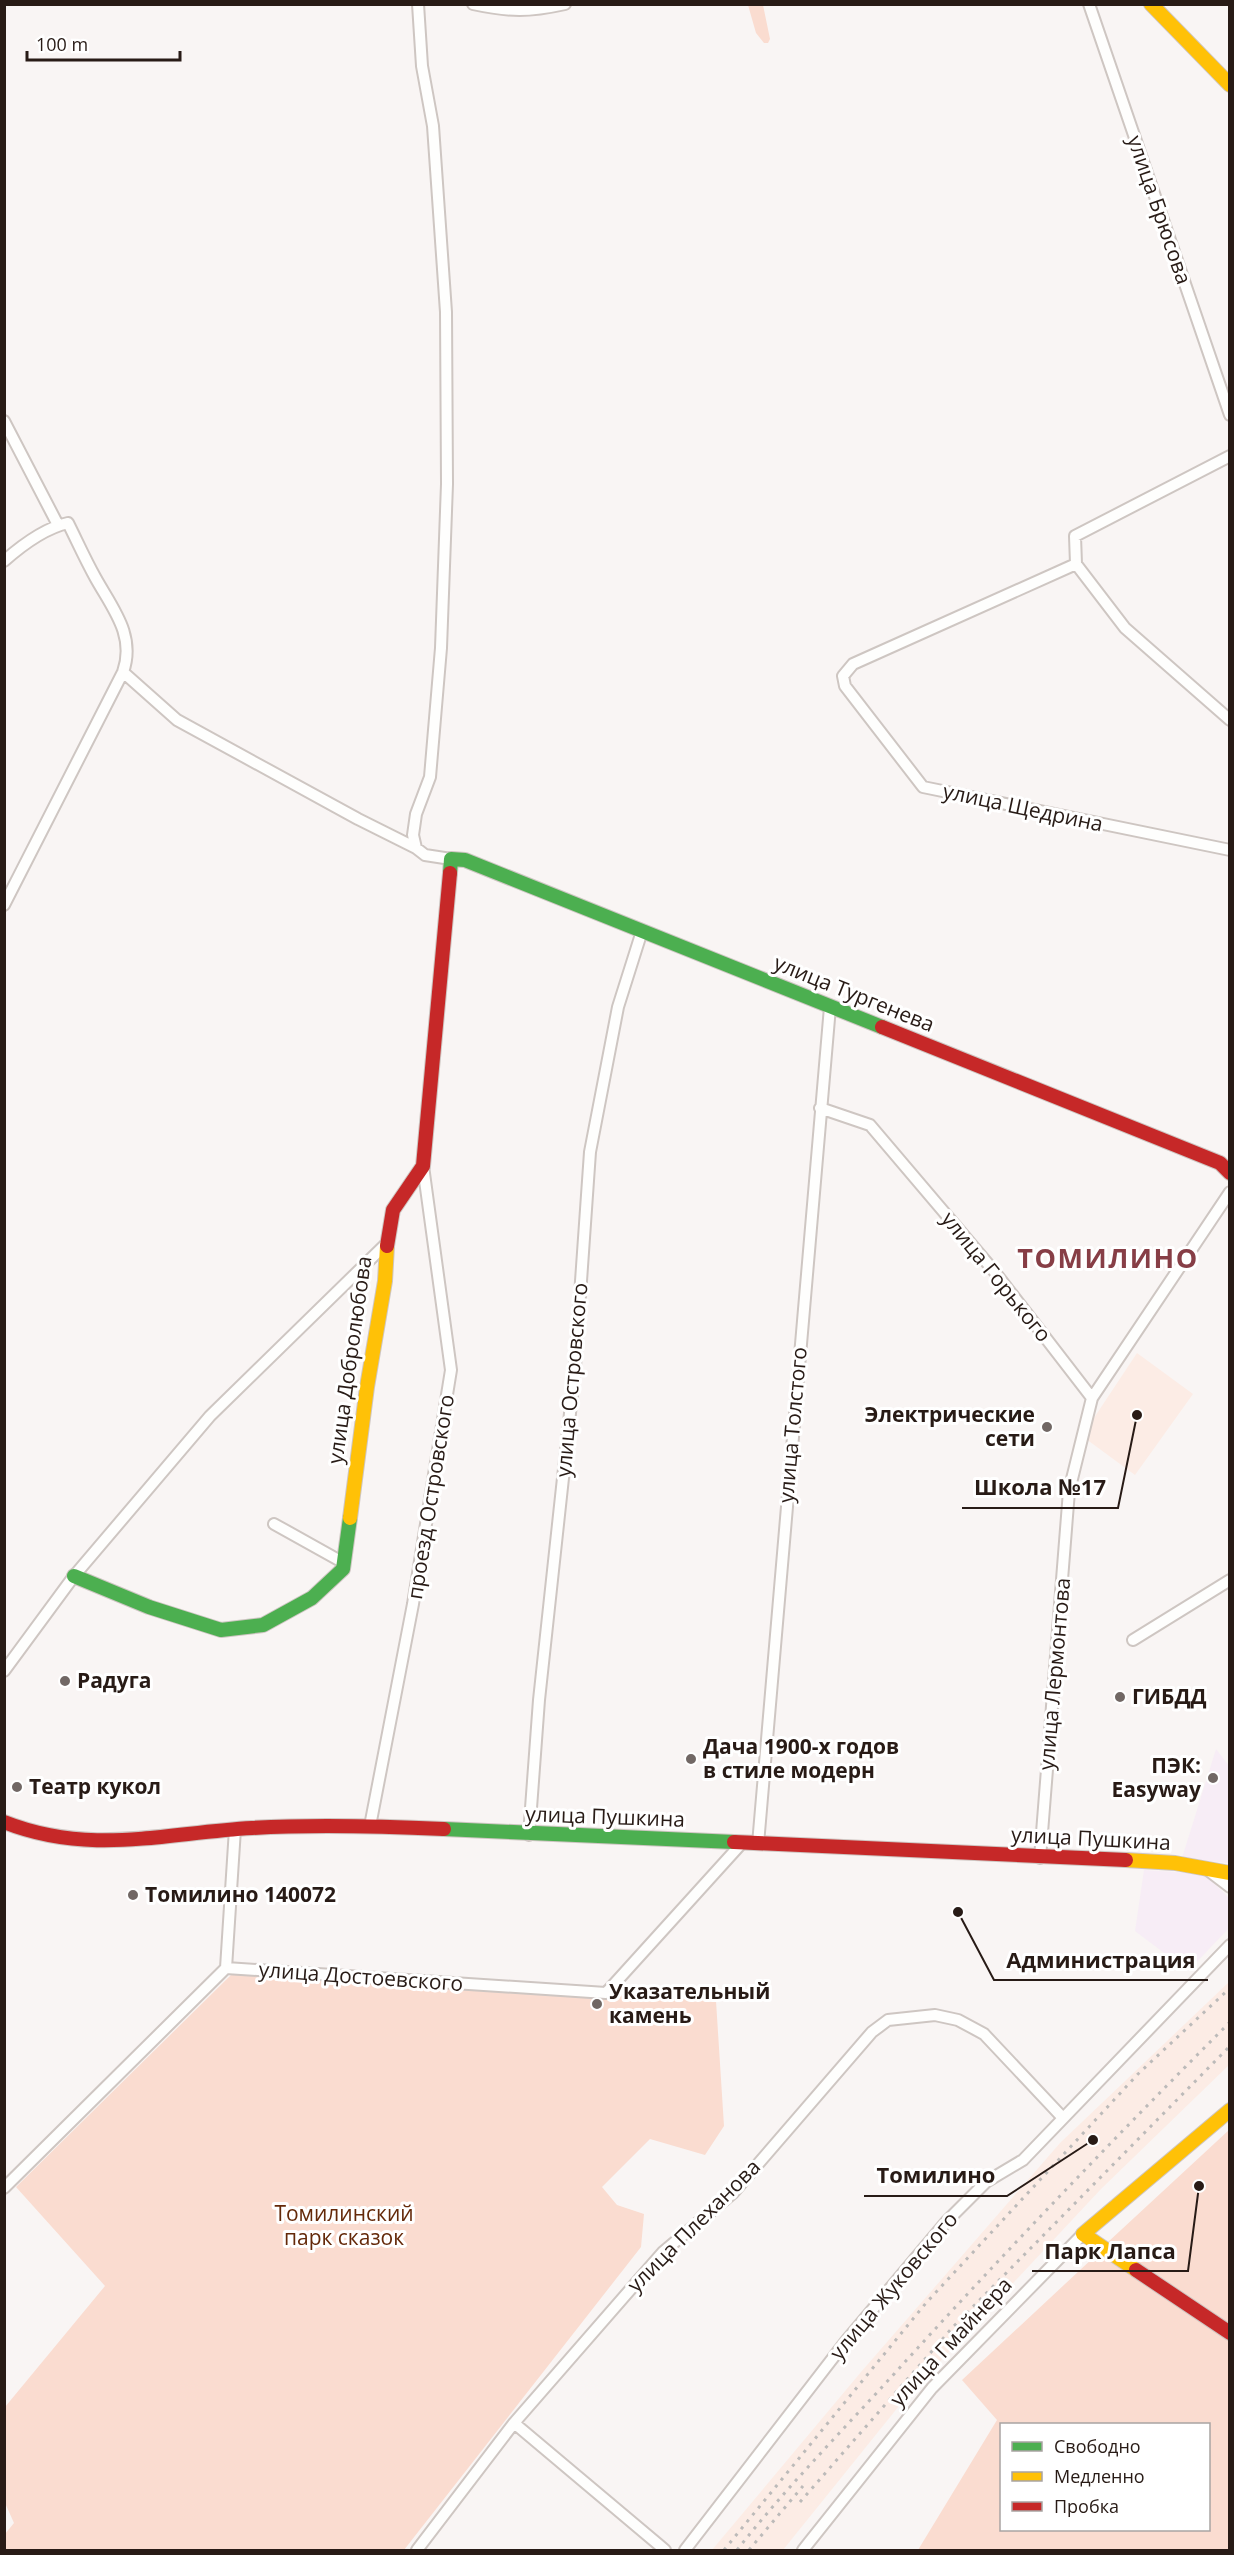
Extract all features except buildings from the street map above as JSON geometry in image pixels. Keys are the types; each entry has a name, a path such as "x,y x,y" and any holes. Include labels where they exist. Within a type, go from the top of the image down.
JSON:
{"street":[{"path":"416,848 413,835 416,814 430,777 441,648 447,484 446,312 433,126 422,66 418,4"},
{"path":"473,4 506,11 532,11 565,4"},
{"name":"улица Брюсова","path":"1089,4 1230,415"},
{"path":"1151,4 1230,85"},
{"path":"4,421 122,621 128,645 123,672 4,905"},
{"path":"1230,456 1075,536 1076,564 1125,628 1230,720"},
{"path":"4,561 15,551 63,524"},
{"name":"улица Щедрина","path":"1076,564 853,664 843,676 845,686 923,787 1230,850"},
{"path":"123,672 177,720 358,819 416,848 425,855 456,860 423,1166 393,1210 387,1243"},
{"name":"улица Тургенева","path":"456,860 642,930 1220,1163 1230,1173"},
{"name":"улица Островского","path":"529,1835 539,1700 575,1367 590,1152 618,1007 642,930"},
{"name":"улица Толстого","path":"758,1844 830,1006"},
{"name":"улица Горького","path":"820,1108 870,1125 994,1271 1092,1398"},
{"name":"проезд Островского","path":"370,1826 414,1604 451,1370 423,1166"},
{"path":"1092,1398 1230,1192"},
{"name":"улица Добролюбова","path":"344,1563 367,1387 385,1281 387,1243"},
{"name":"улица Добролюбова","path":"4,1671 74,1576 210,1416 387,1243"},
{"name":"улица Лермонтова","path":"1040,1858 1069,1491 1092,1398"},
{"path":"74,1576 149,1607 221,1630 263,1625 312,1598 343,1569 344,1563 274,1524"},
{"path":"1132,1640 1230,1580"},
{"name":"улица Пушкина","path":"4,1822 39,1836 76,1841 235,1828 370,1826 1175,1863 1230,1873"},
{"path":"4,2188 226,1968 235,1828"},
{"name":"улица Достоевского","path":"226,1968 606,1994 741,1844"},
{"path":"1207,1869 1230,1887"},
{"name":"улица Жуковского","path":"686,2550 846,2341 946,2222 986,2182 1023,2160 1230,1945"},
{"name":"улица Плеханова","path":"417,2550 514,2423 663,2252 733,2193 872,2031 888,2020 935,2015 958,2020 984,2034 1063,2118"},
{"name":"улица Гмайнера","path":"803,2550 932,2388 1083,2234 1230,2110"},
{"path":"1083,2234 1230,2332"},
{"path":"514,2423 665,2550"}],"shaded area":[{"path":"1137,1353 1193,1394 1135,1475 1082,1436"},
{"path":"1216,1749 1229,1766 1228,1863 1182,1858"},
{"path":"1144,1870 1205,1874 1229,1898 1229,1928 1188,1971 1135,1931"},
{"path":"1229,1982 1229,2065 1101,2189 903,2401 783,2550 712,2550 861,2372 1060,2143"}],"green space":[{"path":"748,5 763,5 770,39 768,43 764,43 756,33"},
{"name":"Томилинский парк сказок","path":"233,1973 716,2001 724,2126 705,2155 650,2139 602,2187 617,2205 644,2214 641,2247 404,2550 5,2550 5,2534 14,2523 5,2503 5,2407 105,2286 16,2187"},
{"path":"1229,2130 1229,2550 918,2550 997,2420 962,2380"}],"railway":[{"path":"724,2550 926,2303 1138,2074 1230,1988"},
{"path":"737,2550 794,2483 976,2285 1230,2022"},
{"path":"800,2502 953,2327 1230,2046"},
{"path":"749,2550 803,2486"}],"traffic: fast":[{"path":"450,873 451,859 465,860 882,1027"},
{"path":"74,1576 149,1607 221,1630 263,1625 312,1598 343,1569 350,1518"},
{"path":"444,1829 734,1842"}],"traffic: slow":[{"path":"1151,4 1230,85"},
{"path":"350,1518 367,1387 385,1281 387,1246"},
{"path":"1126,1860 1175,1863 1230,1873"},
{"path":"1136,2270 1083,2234 1230,2110"}],"traffic: jam":[{"path":"387,1246 393,1210 423,1166 450,873"},
{"path":"882,1027 1220,1163 1230,1173"},
{"path":"4,1822 36,1832 67,1838 97,1840 127,1840 276,1827 348,1826 444,1829"},
{"path":"734,1842 1126,1860"},
{"path":"1136,2270 1230,2333"}],"place":[{"name":"Школа №17","path":"1137,1415"},
{"name":"Электрические сети","path":"1047,1427"},
{"name":"Радуга","path":"65,1681"},
{"name":"ГИБДД","path":"1120,1697"},
{"name":"Дача 1900-х годов в стиле модерн","path":"691,1759"},
{"name":"ПЭК: Easyway","path":"1213,1778"},
{"name":"Театр кукол","path":"17,1787"},
{"name":"Томилино 140072","path":"133,1895"},
{"name":"Администрация","path":"958,1912"},
{"name":"Указательный камень","path":"597,2004"},
{"name":"Томилино","path":"1093,2140"},
{"name":"Парк Лапса","path":"1199,2186"}],"district":[{"name":"ТОМИЛИНО","path":"1108,1259"}]}
